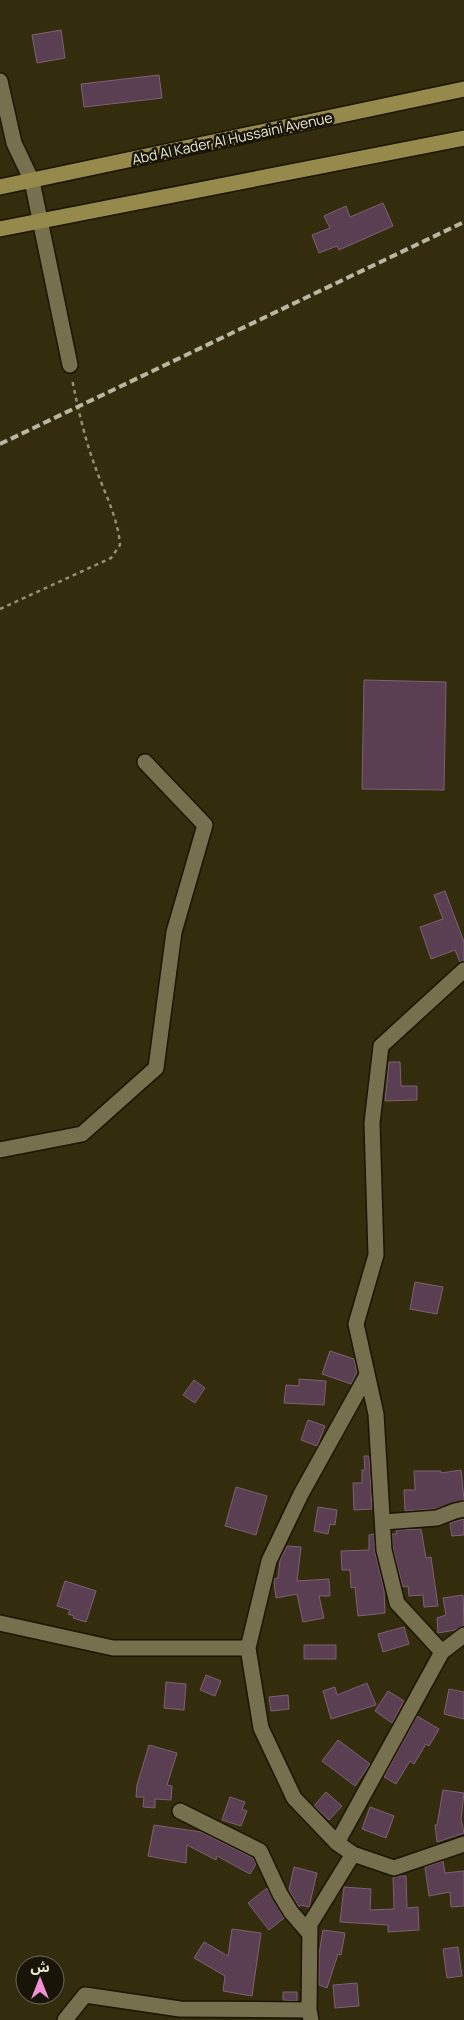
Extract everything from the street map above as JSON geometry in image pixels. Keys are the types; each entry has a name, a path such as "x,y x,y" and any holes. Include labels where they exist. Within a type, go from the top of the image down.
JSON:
{"main road":[{"name":"Abd Al Kader Al Hussaini Avenue","path":"0,187 464,89"},
{"path":"0,229 464,138"}],"street":[{"path":"0,81 14,143 32,181 70,365"},
{"path":"0,1150 82,1134 156,1068 174,932 205,825 145,762"},
{"path":"442,1652 397,1603 384,1550 376,1414 356,1324 376,1255 372,1123 381,1046 464,970"},
{"path":"367,1375 301,1494 269,1561 248,1648 261,1728 294,1798 337,1843 353,1854 394,1868 464,1844"},
{"path":"383,1522 437,1518 464,1509"},
{"path":"0,1623 113,1648 248,1648"},
{"path":"337,1843 442,1652 464,1635"},
{"path":"180,1811 260,1851 280,1894 291,1912 310,1934"},
{"path":"65,2020 85,1995 180,2009 310,2015 310,1924 353,1854"}],"path":[{"path":"0,609 111,558 120,546 118,528 95,467 78,409 70,365"}],"building":[{"path":"61,30 65,58 37,63 32,35"},
{"path":"159,75 162,98 84,107 81,84"},
{"path":"383,203 393,226 339,250 337,246 319,253 312,235 330,228 324,216 346,206 350,217"},
{"path":"364,680 446,682 444,790 362,789"},
{"path":"445,891 464,942 464,961 460,962 455,950 431,959 420,927 443,919 434,895"},
{"path":"389,1062 400,1062 401,1086 417,1086 417,1100 385,1101"},
{"path":"415,1282 443,1287 437,1314 410,1309"},
{"path":"330,1351 354,1359 357,1372 351,1384 322,1374"},
{"path":"299,1379 326,1381 324,1405 284,1403 286,1385 299,1386"},
{"path":"194,1380 205,1388 195,1403 183,1395"},
{"path":"308,1420 325,1426 317,1446 301,1440"},
{"path":"364,1456 369,1456 372,1509 354,1510 353,1483 362,1483 362,1470 365,1470"},
{"path":"461,1470 464,1500 435,1509 405,1511 404,1490 415,1490 414,1471 441,1471 441,1473"},
{"path":"236,1487 267,1496 256,1535 225,1526"},
{"path":"318,1507 337,1510 335,1525 330,1524 328,1534 314,1531"},
{"path":"464,1519 464,1535 452,1536 450,1523"},
{"path":"421,1529 426,1558 431,1557 438,1606 424,1607 423,1595 409,1596 408,1586 403,1587 393,1549 392,1534 397,1534 396,1530"},
{"path":"374,1534 375,1552 384,1590 385,1613 358,1616 355,1587 351,1588 350,1570 342,1570 341,1551 369,1550 369,1535"},
{"path":"287,1546 301,1547 297,1581 329,1579 330,1596 319,1596 324,1618 303,1622 297,1594 276,1598 274,1579 278,1578 280,1560"},
{"path":"65,1581 96,1591 86,1622 73,1618 74,1616 68,1614 70,1610 57,1606"},
{"path":"463,1595 464,1626 455,1630 438,1633 437,1618 446,1615 443,1598"},
{"path":"404,1627 409,1644 383,1652 378,1634"},
{"path":"304,1645 336,1645 336,1659 304,1659"},
{"path":"206,1675 221,1681 215,1696 200,1690"},
{"path":"166,1682 186,1684 184,1710 164,1708"},
{"path":"367,1683 376,1705 331,1719 323,1691 335,1687 337,1695"},
{"path":"449,1689 464,1692 464,1719 444,1714"},
{"path":"388,1691 404,1701 392,1723 375,1711"},
{"path":"288,1695 289,1709 271,1711 269,1697"},
{"path":"417,1716 439,1729 429,1746 426,1744 414,1764 410,1761 396,1784 384,1777"},
{"path":"338,1740 370,1764 355,1786 322,1761"},
{"path":"149,1745 177,1753 167,1785 172,1786 171,1800 155,1799 155,1808 143,1807 144,1797 136,1797 137,1785"},
{"path":"443,1790 464,1793 461,1819 464,1833 437,1842 435,1825 437,1825"},
{"path":"326,1792 342,1806 329,1820 314,1806"},
{"path":"230,1797 245,1802 242,1809 247,1811 241,1826 222,1820"},
{"path":"370,1807 394,1816 386,1838 362,1829"},
{"path":"154,1825 201,1832 253,1858 256,1864 250,1874 217,1856 216,1860 187,1845 186,1863 148,1856"},
{"path":"443,1861 445,1873 464,1871 464,1906 451,1907 450,1892 429,1896 425,1867"},
{"path":"294,1867 317,1873 309,1907 301,1905 299,1907 289,1890"},
{"path":"406,1876 407,1908 418,1907 419,1930 388,1932 388,1925 340,1922 344,1887 371,1889 370,1910 394,1909 393,1877"},
{"path":"267,1888 284,1918 269,1930 248,1903"},
{"path":"232,1929 261,1933 252,1996 223,1991 225,1976 194,1958 204,1942 228,1956"},
{"path":"323,1930 345,1933 341,1955 338,1954 327,1988 319,1985 319,1954"},
{"path":"458,1947 462,1976 447,1978 443,1949"},
{"path":"357,1983 359,2006 335,2008 333,1985"},
{"path":"283,1992 297,1992 297,2001 283,2000"}],"railway":[{"path":"0,444 464,222"}]}
